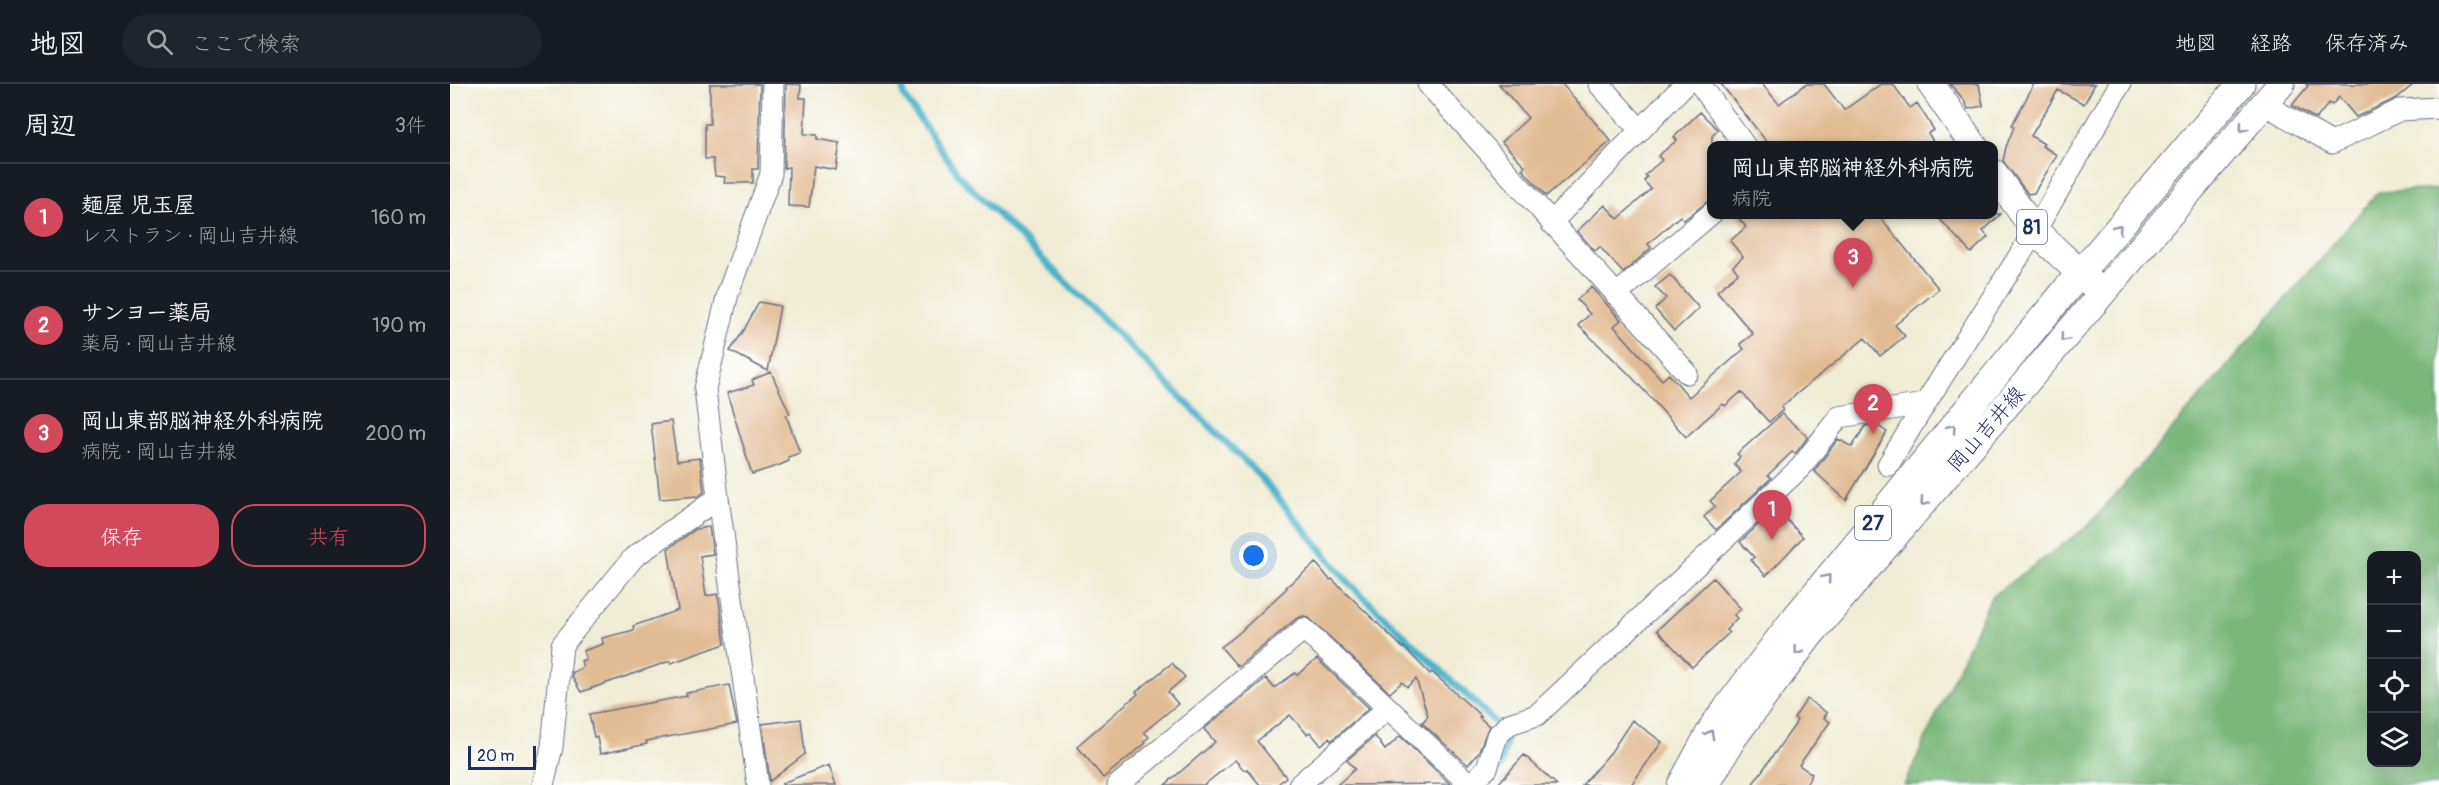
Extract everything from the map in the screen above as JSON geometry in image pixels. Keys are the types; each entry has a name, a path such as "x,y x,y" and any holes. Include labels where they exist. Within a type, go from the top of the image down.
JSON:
{"main road":[{"path":"1931,84 1971,141"},
{"name":"岡山吉井線","path":"1682,785 1714,725 1795,618 2080,273 2241,84"},
{"name":"岡山吉井線","path":"1706,785 1733,738 1810,635 2273,94"},
{"name":"81","path":"1998,179 2035,231 2102,293"}],"street":[{"path":"754,784 705,389 728,293 771,174 773,84"},
{"path":"1428,84 1687,373"},
{"path":"1599,84 1640,130"},
{"path":"1551,223 1685,84"},
{"path":"1700,84 1741,141"},
{"path":"1888,465 2035,231 2120,84"},
{"path":"2273,94 2332,143 2400,111 2439,108"},
{"path":"1616,295 1707,217"},
{"path":"1118,785 1304,629 1470,785 1487,768 1497,736 1509,724 1537,715 1801,467 1839,417 1925,404"},
{"path":"543,785 552,747 562,645 634,557 718,498"},
{"path":"1299,785 1388,708"}],"green space":[{"path":"2439,189 2439,785 1904,785 1991,597 2088,526 2378,192"}],"building":[{"path":"710,84 760,84 758,169 753,169 753,183 724,183 725,177 715,176 713,159 705,159 705,124 710,124"},
{"path":"786,84 801,85 800,98 806,98 804,134 817,135 817,139 840,143 836,170 814,166 809,207 788,206 789,167 784,168"},
{"path":"1499,84 1562,84 1611,141 1546,196 1522,169 1525,166 1502,142 1528,118"},
{"path":"1721,84 1762,84 1779,104 1806,84 1824,84 1844,110 1881,84 1893,84 1910,108 1917,103 1934,130 1928,133 1933,141 1766,141"},
{"path":"1950,84 1979,84 1983,106 1968,109 1964,100"},
{"path":"2034,84 2095,84 2084,104 2058,90 2031,136 2057,155 2034,193 2028,194 2003,161 2014,127 2012,125"},
{"path":"2306,84 2414,84 2397,98 2356,117 2339,97 2332,105 2329,103 2316,119 2292,105 2308,86"},
{"path":"1700,112 1718,130 1712,136 1712,141 1707,141 1707,202 1684,220 1680,216 1648,244 1651,248 1623,273 1600,247 1595,251 1577,231 1605,205 1618,219 1651,189 1644,181 1647,177 1645,175 1662,160 1658,156 1677,140 1674,137"},
{"path":"1739,219 1881,219 1939,289 1895,325 1905,336 1880,356 1865,338 1781,407 1783,410 1769,422 1741,392 1725,406 1723,404 1686,437 1629,374 1578,325 1590,314 1577,300 1591,287 1621,320 1614,326 1662,380 1669,374 1689,397 1744,349 1740,344 1753,334 1717,291 1738,273 1733,266 1743,257 1730,241 1746,227"},
{"path":"1940,219 1996,219 1983,231 1988,237 1971,253"},
{"path":"1670,275 1699,308 1674,331 1655,309 1666,298 1655,287"},
{"path":"759,302 780,306 768,371 730,351"},
{"path":"771,372 790,414 786,415 800,453 788,457 789,461 780,465 752,474 727,393 754,385 752,380"},
{"path":"1782,414 1808,437 1795,454 1792,452 1768,475 1771,478 1716,530 1704,517 1715,506 1710,501 1741,472 1734,464 1740,457 1737,454"},
{"path":"671,421 677,461 700,458 704,492 699,496 660,499 651,424"},
{"path":"1875,424 1887,432 1846,500 1814,471 1838,439 1852,447 1865,426"},
{"path":"1776,508 1803,537 1766,576 1751,560 1754,557 1740,542"},
{"path":"709,527 713,554 700,556 706,596 717,594 719,601 725,644 581,692 572,673 583,667 581,661 586,659 583,651 603,644 602,638 634,630 633,626 678,610 668,549 696,529"},
{"path":"1316,563 1330,580 1332,579 1430,674 1432,672 1489,726 1478,753 1468,765 1422,723 1428,716 1416,679 1407,687 1402,682 1390,693 1308,617 1303,616 1296,619 1238,667 1221,647 1238,634 1286,587"},
{"path":"1713,578 1741,609 1734,615 1737,618 1726,630 1729,633 1692,667 1657,630"},
{"path":"1317,659 1369,708 1331,741 1329,738 1321,745 1310,732 1307,734 1290,715 1257,741 1286,777 1277,785 1260,785 1247,769 1244,770 1235,760 1204,785 1165,785 1215,742 1204,729 1266,678 1274,688 1295,673 1297,675"},
{"path":"1172,663 1185,677 1168,692 1178,704 1144,732 1149,737 1144,741 1146,743 1103,778 1077,746 1138,694 1136,692"},
{"path":"729,685 737,724 646,741 647,744 600,754 589,714 687,696 686,693"},
{"path":"1807,699 1827,713 1824,718 1830,722 1799,765 1812,774 1806,785 1752,785 1794,726 1797,720 1794,718"},
{"path":"801,719 805,754 770,781 762,724"},
{"path":"1632,720 1662,742 1631,785 1582,785 1611,752"},
{"path":"1375,736 1385,750 1400,736 1450,784 1337,785 1355,769 1347,760"},
{"path":"1524,755 1557,785 1497,785"},
{"path":"829,765 836,785 782,785 782,783"}],"waterway":[{"path":"903,84 904,96 960,177 1258,474 1349,583 1495,722 1507,739 1500,769 1492,777"}],"place":[{"name":"岡山東部脳神経外科病院","path":"1853,288"},
{"name":"サンヨー薬局","path":"1873,434"},
{"name":"麺屋 児玉屋","path":"1772,540"}]}
